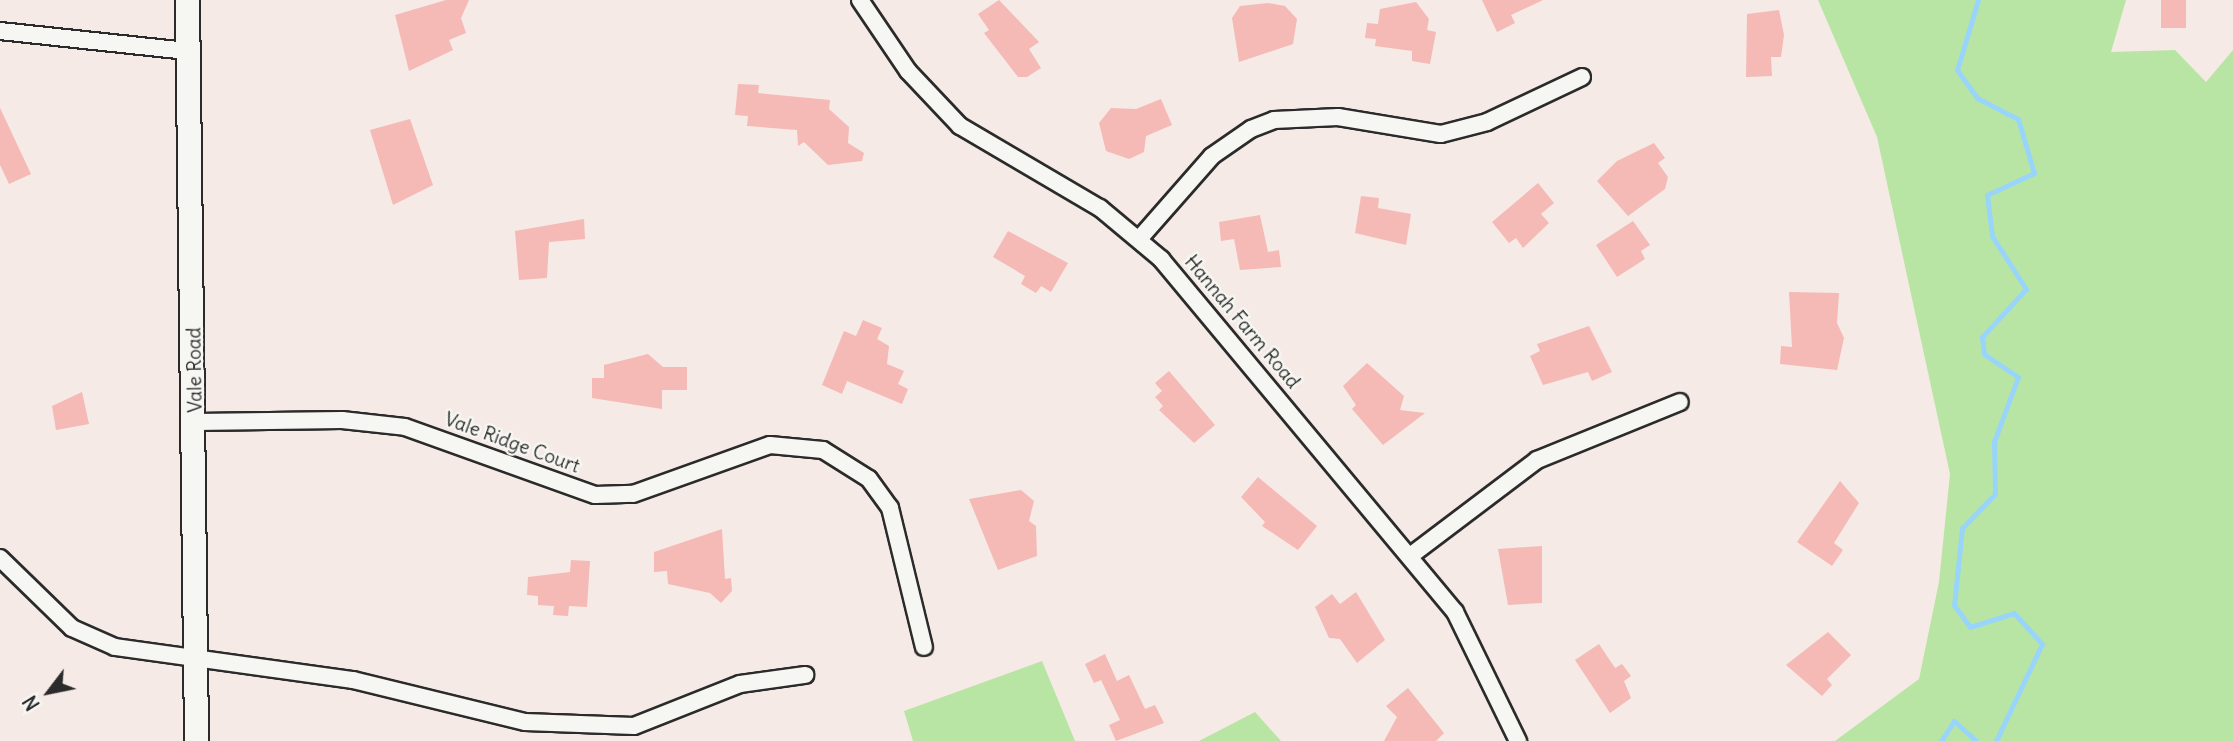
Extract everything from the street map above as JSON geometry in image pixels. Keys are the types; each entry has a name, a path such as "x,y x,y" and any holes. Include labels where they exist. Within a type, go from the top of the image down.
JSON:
{"main road":[{"name":"Vale Road","path":"187,0 196,422 196,741"}],"street":[{"name":"Hannah Farm Road","path":"860,0 908,71 960,126 1140,238 1410,556 1469,634 1518,741"},
{"path":"0,31 186,51"},
{"path":"1140,238 1212,156 1251,129 1274,120 1338,117 1441,134 1487,122 1582,78"},
{"path":"1410,556 1537,460 1680,402"},
{"name":"Vale Ridge Court","path":"196,422 342,420 405,427 595,495 633,494 770,445 823,450 869,479 890,508 924,647"},
{"path":"0,558 55,614 93,639 353,680 525,722 603,729 656,720 740,684 805,675"}],"green space":[{"path":"1818,0 2126,0 2111,52 2175,50 2206,82 2233,50 2233,741 1835,741 1919,679 1939,582 1950,474 1877,137"},
{"path":"1042,661 1075,741 913,741 904,711"},
{"path":"1255,712 1281,741 1199,741"}],"building":[{"path":"446,0 469,0 461,18 466,33 449,40 453,50 409,71 395,15"},
{"path":"999,0 1039,42 1029,49 1041,68 1027,77 1018,77 984,33 989,30 978,14"},
{"path":"1482,0 1543,0 1511,15 1515,23 1497,32"},
{"path":"2161,0 2186,0 2186,28 2161,28"},
{"path":"1416,2 1429,19 1427,30 1436,32 1430,64 1412,61 1412,51 1375,46 1376,39 1365,38 1367,23 1378,24 1380,9"},
{"path":"1268,3 1285,6 1297,19 1293,44 1239,62 1232,18 1240,6"},
{"path":"1779,10 1784,35 1781,57 1771,57 1772,76 1746,77 1747,14"},
{"path":"738,84 759,85 758,93 830,100 829,109 849,127 848,143 864,153 862,161 828,165 804,142 798,146 797,130 747,126 748,116 735,115"},
{"path":"1161,99 1172,125 1146,136 1144,152 1129,159 1106,151 1099,123 1111,108 1136,109"},
{"path":"0,108 31,174 9,184 0,165"},
{"path":"410,119 433,185 393,205 370,130"},
{"path":"1654,143 1665,158 1658,163 1668,177 1665,189 1628,216 1597,181 1617,161"},
{"path":"1538,183 1554,203 1541,214 1549,223 1523,248 1516,238 1509,243 1492,222"},
{"path":"1361,196 1379,198 1378,208 1411,214 1406,245 1355,233"},
{"path":"1260,215 1268,252 1279,250 1281,267 1240,270 1234,239 1221,241 1219,222"},
{"path":"584,219 585,239 549,242 547,278 519,280 515,231"},
{"path":"1633,221 1650,245 1641,251 1645,259 1617,277 1596,245"},
{"path":"1008,231 1068,263 1051,292 1041,286 1036,293 1021,284 1025,276 993,257"},
{"path":"1789,292 1839,293 1837,323 1844,338 1837,370 1780,364 1781,346 1792,347"},
{"path":"863,320 882,328 877,339 889,346 887,364 904,371 898,384 908,389 902,404 847,381 842,394 822,385 844,331 856,336"},
{"path":"1589,326 1612,372 1592,381 1588,372 1543,385 1530,356 1540,351 1537,344"},
{"path":"648,354 663,367 687,367 687,390 662,390 662,409 592,398 592,378 604,378 604,365"},
{"path":"1367,363 1404,396 1400,410 1425,413 1383,445 1352,409 1356,405 1343,386"},
{"path":"1169,371 1215,425 1194,443 1159,410 1163,406 1155,397 1162,391 1155,383"},
{"path":"82,392 89,424 56,430 52,406"},
{"path":"1258,477 1317,526 1298,550 1262,526 1265,522 1241,497"},
{"path":"1840,481 1859,503 1834,543 1843,550 1832,566 1797,542"},
{"path":"1021,490 1034,501 1029,521 1036,526 1037,556 998,570 969,499"},
{"path":"722,529 725,579 731,578 732,591 721,603 710,593 668,584 667,571 654,572 654,552"},
{"path":"1542,546 1542,603 1508,605 1498,549"},
{"path":"571,560 590,561 587,607 569,606 568,616 553,615 554,606 538,605 538,596 527,595 528,577 570,572"},
{"path":"1356,592 1385,640 1357,663 1340,639 1329,638 1315,607 1332,594 1340,604"},
{"path":"1828,632 1851,655 1827,679 1832,685 1822,696 1786,665"},
{"path":"1599,644 1615,668 1622,664 1631,676 1624,681 1631,698 1610,713 1575,660"},
{"path":"1105,654 1117,681 1129,675 1145,709 1155,705 1164,723 1116,741 1109,725 1120,720 1101,680 1094,683 1085,664"},
{"path":"1408,688 1444,733 1436,741 1384,741 1397,717 1386,706"}],"waterway":[{"path":"1978,0 1957,70 1977,98 2018,119 2034,173 1987,195 1992,236 2026,289 1982,337 1984,354 2018,377 1994,442 1995,494 1962,528 1954,605 1970,627 2014,613 2042,644 1996,741"},
{"path":"1941,741 1954,721 1976,741"}]}
